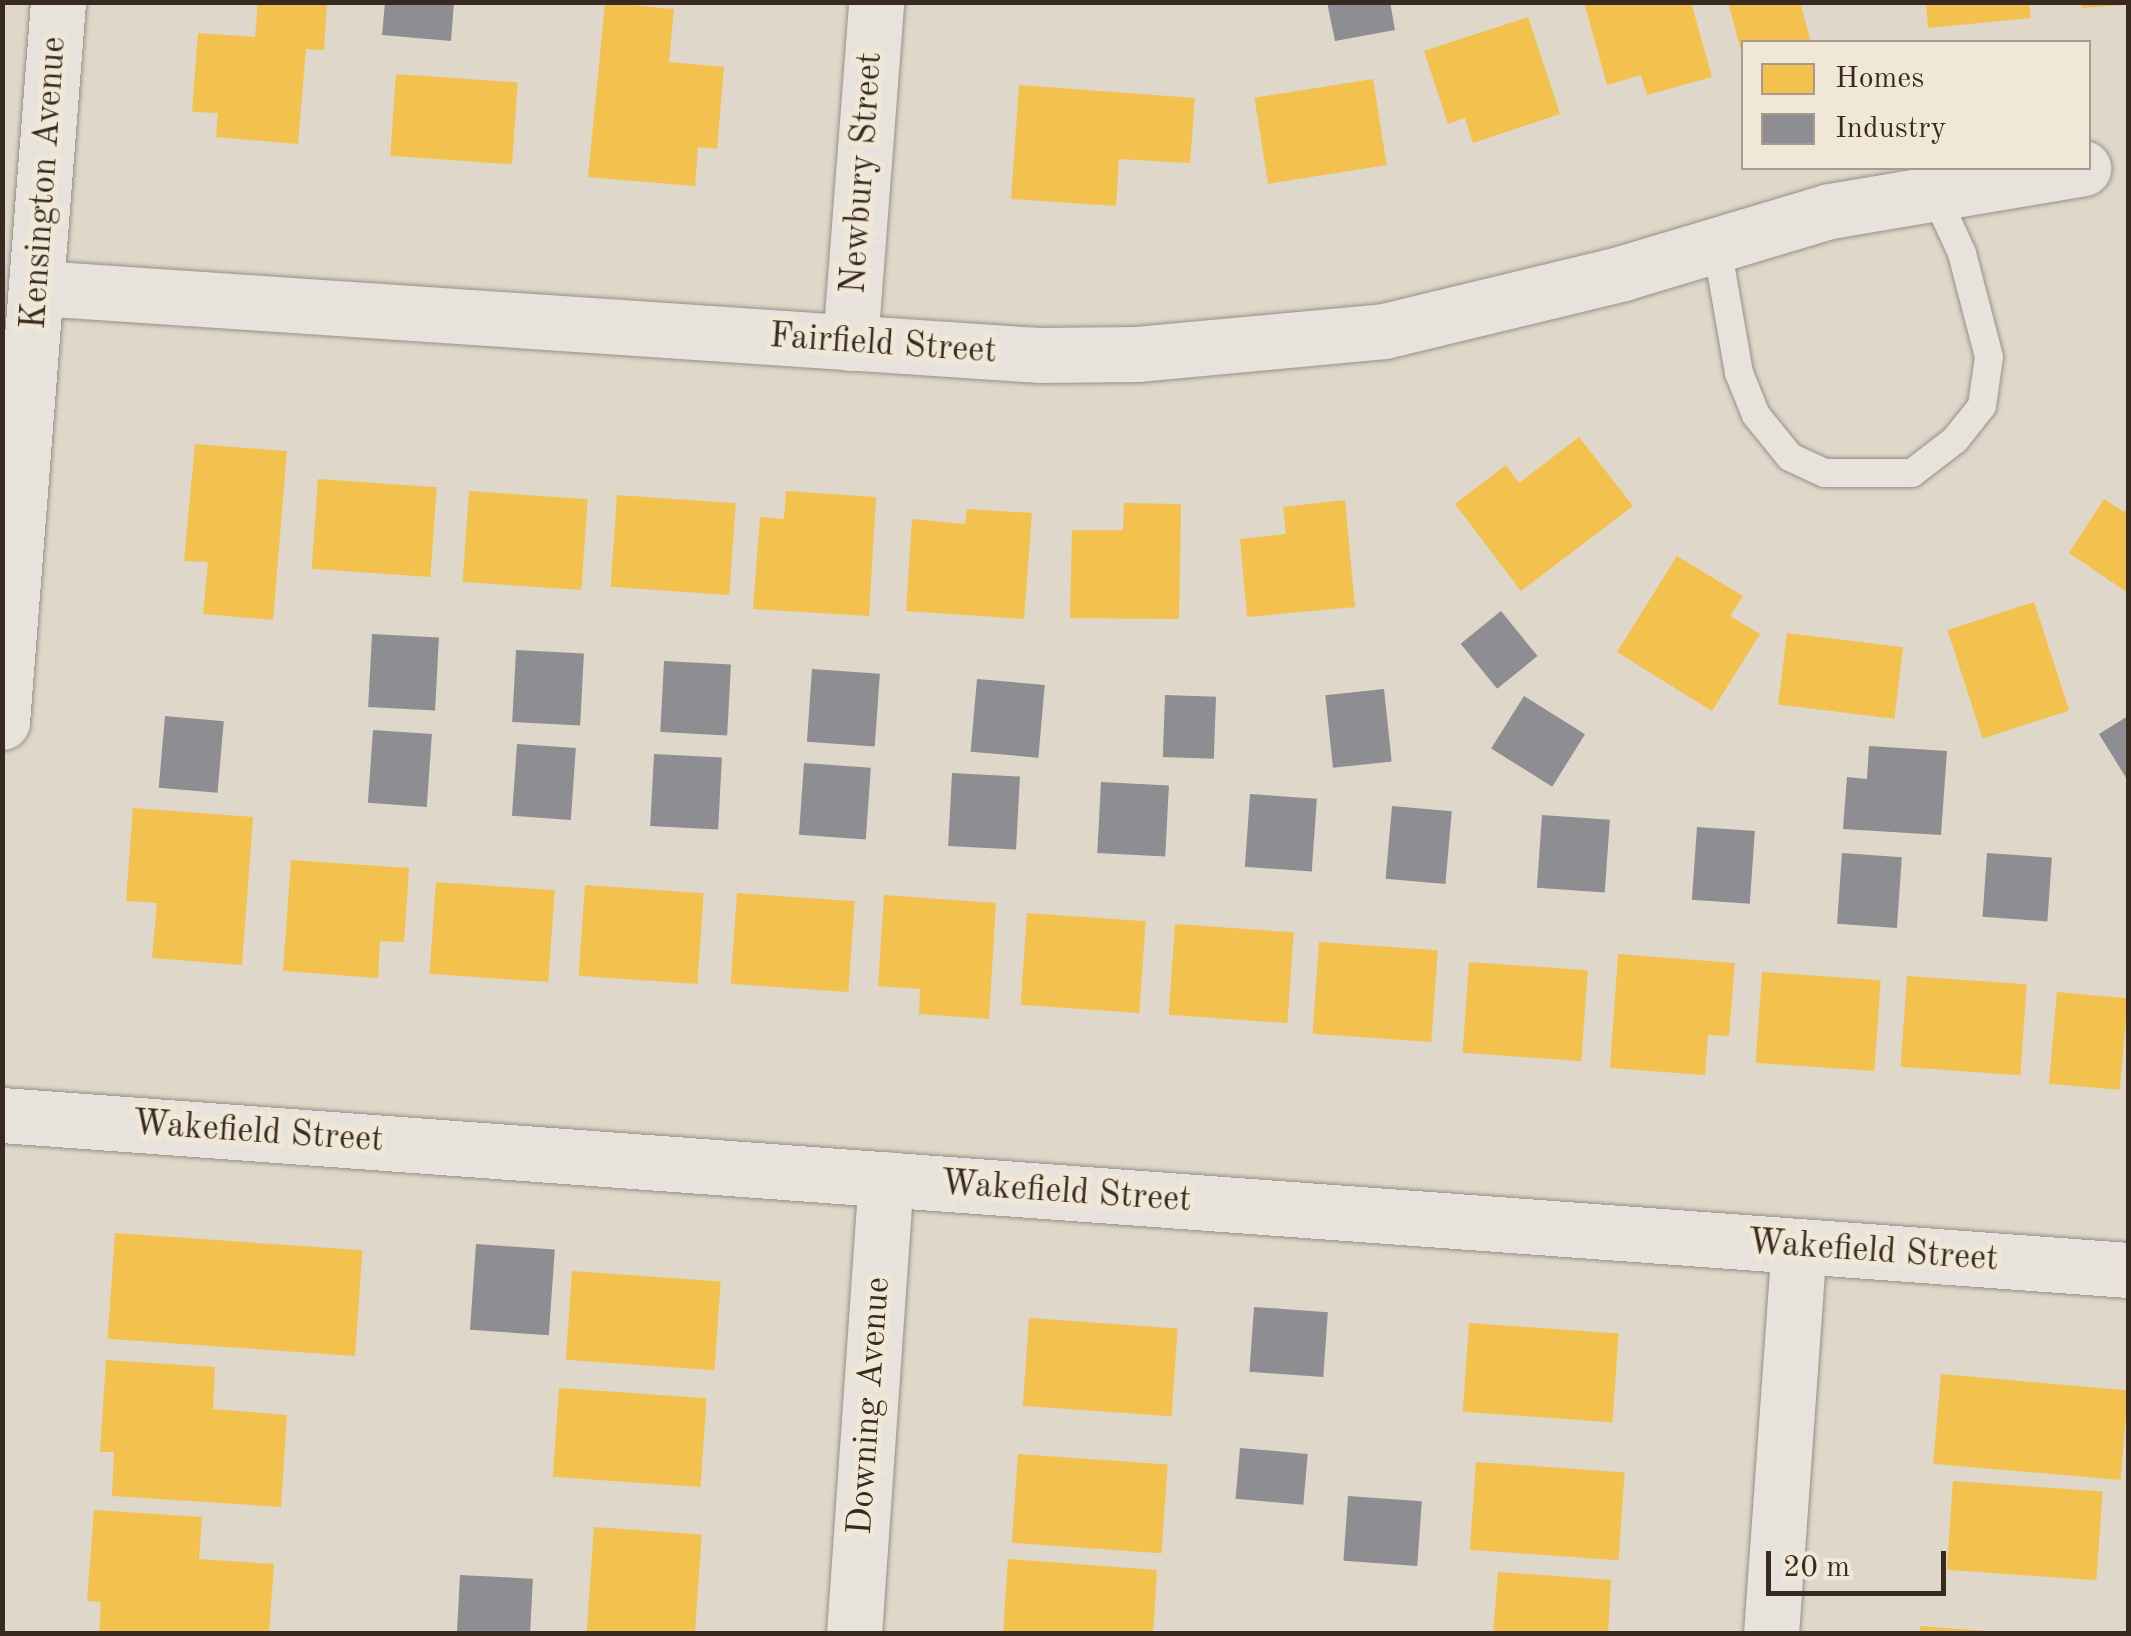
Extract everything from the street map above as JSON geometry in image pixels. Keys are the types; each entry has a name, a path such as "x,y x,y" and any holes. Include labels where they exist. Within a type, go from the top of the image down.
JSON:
{"street":[{"name":"Kensington Avenue","path":"2,722 58,2"},
{"name":"Newbury Street","path":"850,343 876,2"},
{"name":"Fairfield Street","path":"2091,166 2128,162"},
{"name":"Fairfield Street","path":"38,288 850,343 1138,354 1365,333 1623,273 1716,241 1932,188 2064,170"},
{"name":"Wakefield Street","path":"2,1115 2128,1270"},
{"name":"Downing Avenue","path":"854,1634 886,1179"},
{"path":"1771,1634 1800,1247"}],"lane":[{"path":"1716,241 1739,374 1756,416 1790,457 1824,473 1912,473 1955,440 1982,406 1989,356 1962,254 1932,188"}],"building: Homes":[{"path":"258,2 327,2 324,50 306,49 298,144 216,137 218,113 192,112 198,33 255,37"},
{"path":"1584,2 1691,2 1712,77 1647,95 1641,75 1607,85"},
{"path":"1728,2 1800,2 1810,40 1741,40 1741,51"},
{"path":"1926,2 2029,2 2031,18 1928,28"},
{"path":"2081,2 2124,2 2124,5 2082,8"},
{"path":"605,3 674,9 669,62 724,67 717,149 698,147 695,186 588,177"},
{"path":"1528,17 1560,114 1473,143 1465,118 1448,124 1424,51"},
{"path":"396,74 518,83 512,164 390,156"},
{"path":"1373,79 1387,165 1268,184 1254,98"},
{"path":"1019,85 1195,98 1190,163 1119,159 1116,206 1011,199"},
{"path":"1579,437 1633,506 1521,591 1455,504 1506,465 1519,483"},
{"path":"195,444 287,451 273,620 203,614 208,562 184,561"},
{"path":"318,479 437,487 430,577 312,569"},
{"path":"469,491 588,499 581,590 463,582"},
{"path":"786,491 876,497 869,616 753,609 760,517 784,519"},
{"path":"617,495 736,503 729,595 611,587"},
{"path":"2104,499 2124,512 2128,506 2128,593 2069,553"},
{"path":"1345,500 1355,607 1247,617 1240,539 1286,534 1283,507"},
{"path":"1124,503 1181,504 1179,619 1070,618 1072,530 1123,530"},
{"path":"967,509 1032,513 1024,619 906,611 912,519 965,524"},
{"path":"1677,556 1743,596 1730,616 1760,634 1712,711 1617,652"},
{"path":"2034,602 2069,710 1983,739 1947,630"},
{"path":"1787,633 1903,647 1894,719 1778,704"},
{"path":"133,808 253,817 242,965 152,958 157,903 126,901"},
{"path":"291,860 409,868 404,942 380,941 378,978 283,971"},
{"path":"436,882 555,890 548,982 430,974"},
{"path":"585,885 704,893 697,984 579,976"},
{"path":"737,893 855,901 848,992 731,984"},
{"path":"884,895 996,903 989,1019 919,1014 920,989 878,986"},
{"path":"1027,913 1146,921 1139,1013 1021,1005"},
{"path":"1175,924 1294,932 1287,1023 1169,1015"},
{"path":"1319,942 1438,950 1431,1042 1313,1034"},
{"path":"1618,954 1735,963 1729,1036 1708,1035 1705,1075 1610,1068"},
{"path":"1469,962 1588,970 1581,1061 1463,1053"},
{"path":"1762,972 1881,980 1874,1071 1756,1063"},
{"path":"1907,976 2027,984 2020,1075 1901,1067"},
{"path":"2057,992 2128,998 2120,1090 2049,1084"},
{"path":"115,1233 362,1250 355,1356 108,1339"},
{"path":"572,1271 721,1281 714,1370 566,1360"},
{"path":"1029,1318 1178,1328 1171,1416 1023,1406"},
{"path":"1469,1323 1619,1333 1612,1422 1463,1412"},
{"path":"106,1360 215,1367 213,1409 287,1415 281,1507 112,1496 114,1452 100,1452"},
{"path":"1941,1374 2128,1390 2120,1480 1933,1464"},
{"path":"559,1388 707,1398 700,1487 553,1477"},
{"path":"1018,1454 1168,1464 1161,1553 1012,1543"},
{"path":"1476,1462 1625,1472 1618,1560 1470,1550"},
{"path":"1953,1481 2103,1491 2096,1580 1947,1570"},
{"path":"94,1510 202,1517 199,1559 274,1564 269,1634 99,1634 101,1602 87,1601"},
{"path":"594,1527 702,1535 695,1634 587,1634"},
{"path":"1008,1559 1157,1570 1153,1634 1003,1634"},
{"path":"1498,1572 1611,1580 1608,1634 1493,1634"},
{"path":"1920,1626 1987,1631 1987,1634 1920,1634"}],"building: Industry":[{"path":"385,2 454,2 451,41 382,35"},
{"path":"1327,2 1390,2 1395,30 1335,41"},
{"path":"1501,611 1538,656 1497,689 1461,644"},
{"path":"372,634 439,638 435,710 368,707"},
{"path":"516,650 584,654 580,725 512,722"},
{"path":"664,661 731,665 727,735 660,732"},
{"path":"812,669 880,674 875,747 807,742"},
{"path":"977,679 1045,685 1038,758 971,752"},
{"path":"1384,689 1392,762 1333,768 1325,695"},
{"path":"1165,695 1216,697 1214,759 1163,757"},
{"path":"1524,696 1585,734 1552,787 1491,749"},
{"path":"165,716 224,721 218,793 159,788"},
{"path":"2128,716 2128,781 2099,734"},
{"path":"373,730 432,734 427,807 368,803"},
{"path":"517,744 576,748 571,820 512,816"},
{"path":"1869,746 1947,751 1941,835 1843,829 1847,777 1867,779"},
{"path":"654,754 722,758 718,829 650,826"},
{"path":"804,763 871,768 866,839 799,835"},
{"path":"952,773 1020,777 1016,849 948,846"},
{"path":"1101,782 1169,786 1165,856 1097,853"},
{"path":"1250,794 1317,799 1312,871 1245,867"},
{"path":"1392,806 1452,811 1445,884 1386,879"},
{"path":"1542,815 1610,820 1605,893 1537,888"},
{"path":"1697,827 1755,831 1750,904 1692,900"},
{"path":"1842,853 1902,857 1897,928 1837,924"},
{"path":"1987,853 2052,858 2047,921 1983,917"},
{"path":"476,1244 555,1250 549,1335 470,1330"},
{"path":"1254,1307 1328,1312 1323,1377 1249,1372"},
{"path":"1240,1448 1308,1454 1303,1505 1236,1499"},
{"path":"1348,1496 1422,1501 1417,1566 1343,1561"},
{"path":"460,1575 533,1579 530,1634 457,1634"}]}
